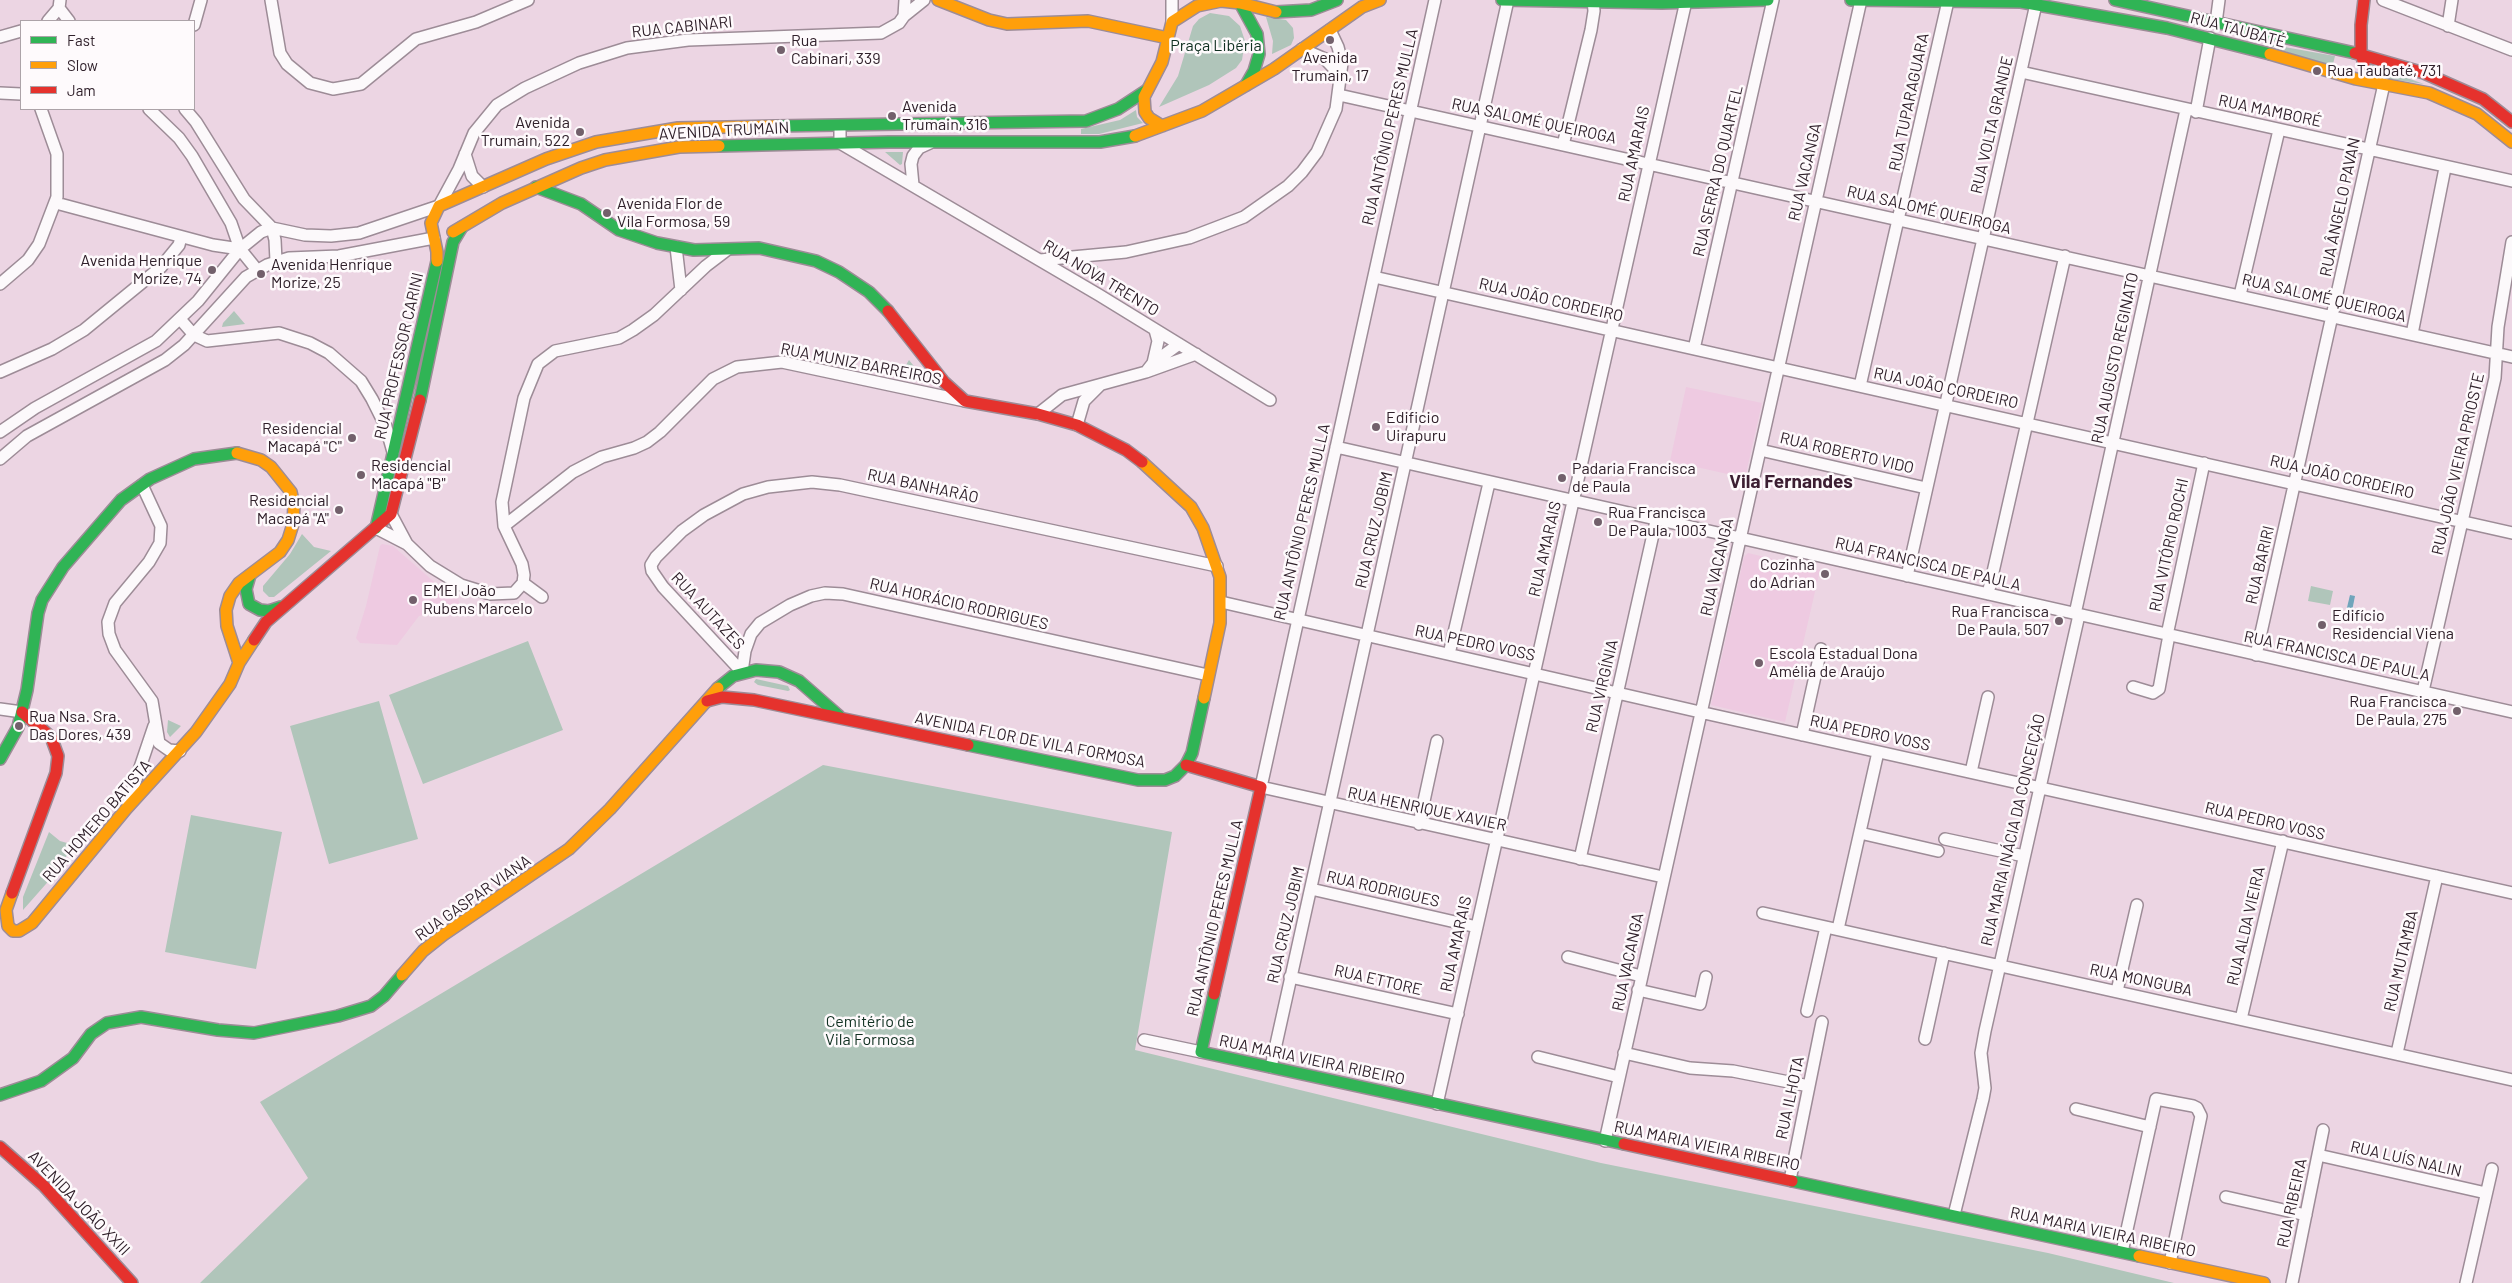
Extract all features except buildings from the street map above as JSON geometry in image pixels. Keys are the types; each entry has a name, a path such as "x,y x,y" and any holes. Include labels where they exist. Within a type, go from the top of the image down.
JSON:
{"main road":[{"path":"938,0 989,20 1007,24 1088,21 1168,38"},
{"path":"1337,0 1321,3 1303,11 1271,12 1238,1 1212,2 1188,11 1172,22 1162,62 1144,97 1145,112 1149,118 1162,126 1202,111 1302,49 1362,7 1380,0"},
{"path":"1502,0 1768,0"},
{"name":"RUA TAUBATÉ","path":"1851,0 2036,4 2210,38 2356,79 2429,93 2456,103 2477,114 2512,142"},
{"name":"RUA TAUBATÉ","path":"2115,0 2138,2 2274,37 2361,54 2424,73 2484,100 2512,122"},
{"path":"2356,79 2364,68 2361,54 2361,25 2364,0"},
{"path":"1238,1 1257,34 1259,54 1254,71 1245,86"},
{"path":"1303,11 1313,15 1330,30"},
{"path":"2349,52 2361,25"},
{"path":"2266,54 2259,47 2259,41 2266,37 2274,37"},
{"name":"AVENIDA TRUMAIN","path":"439,206 546,159 596,142 678,128 1086,121 1118,109 1148,90"},
{"name":"AVENIDA TRUMAIN","path":"434,238 462,226 502,203 536,187 605,160 679,147 933,141 1100,142 1136,136 1162,126"},
{"path":"546,159 562,176 580,204"},
{"path":"536,187 580,204 619,230 676,247 727,250 759,248 816,261 839,272 870,292 896,319 944,382 965,401 1038,414 1077,425 1126,450 1171,485 1195,514 1203,528 1220,577 1222,602 1220,623 1192,753 1186,765"},
{"name":"RUA PROFESSOR CARINI","path":"376,528 436,271 431,223 433,215 439,206"},
{"name":"RUA PROFESSOR CARINI","path":"391,514 454,242 462,226"},
{"path":"0,759 18,727 22,712 27,690 35,629 42,600 63,567 121,500 142,485 170,468 213,454 235,452 246,454 271,467 282,478 291,492 294,505 293,524 288,540 280,552 239,583 230,596 226,610 229,638 239,663"},
{"path":"376,528 391,514"},
{"name":"RUA HOMERO BATISTA","path":"22,712 51,737 58,756 56,773 6,910 8,926 13,931 19,932 32,922 126,809 180,751 212,711 239,663 266,622 376,528"},
{"path":"250,575 246,589 249,604 269,612 283,606"},
{"name":"AVENIDA FLOR DE VILA FORMOSA","path":"742,672 766,669 779,672 799,682 843,719"},
{"path":"742,672 746,687 754,700"},
{"name":"RUA GASPAR VIANA","path":"0,1095 46,1078 73,1058 91,1034 107,1023 114,1021 141,1017 160,1018 218,1030 254,1033 338,1016 372,1006 384,996 423,951 443,935 569,849 610,809 724,682 742,672"},
{"path":"775,704 789,702 797,698 800,692 799,682"},
{"path":"707,701 722,697 754,700"},
{"name":"AVENIDA FLOR DE VILA FORMOSA","path":"754,700 1138,780 1165,780 1175,776 1186,765"},
{"name":"RUA HENRIQUE XAVIER","path":"1186,765 1261,787"},
{"name":"RUA ANTÔNIO PERES MULLA","path":"1202,1052 1261,787"},
{"name":"RUA MARIA VIEIRA RIBEIRO","path":"1202,1052 2264,1283"},
{"name":"AVENIDA JOÃO XXIII","path":"0,1148 44,1186 123,1278 132,1283"}],"street":[{"path":"195,21 201,0"},
{"path":"271,0 280,53 287,64 310,83 333,89 361,84 416,38 476,22 528,0"},
{"path":"904,16 905,0"},
{"name":"RUA CABINARI","path":"439,206 465,154 468,142 484,118 510,95 579,64 627,48 688,40 881,34 891,30 904,16 924,0"},
{"path":"1172,0 1172,22"},
{"name":"RUA ANTÔNIO PERES MULLA","path":"1261,787 1296,620 1435,0"},
{"name":"RUA CRUZ JOBIM","path":"1271,1067 1508,0"},
{"name":"RUA SERRA DO QUARTEL","path":"1694,349 1773,0"},
{"name":"RUA VACANGA","path":"1605,1141 1861,0"},
{"path":"2216,23 2219,0"},
{"path":"2383,0 2512,50"},
{"path":"2448,26 2452,0"},
{"path":"1563,145 1591,30 1593,1"},
{"name":"RUA AMARAIS","path":"1437,1104 1686,1"},
{"name":"RUA TUPARAGUARA","path":"1860,386 1948,1"},
{"path":"49,20 60,4 68,20"},
{"name":"RUA VOLTA GRANDE","path":"1907,576 2036,4"},
{"path":"1040,260 1126,252 1159,246 1204,233 1244,217 1268,202 1302,172 1326,134 1336,109 1342,63 1338,47 1330,30"},
{"path":"0,37 20,31"},
{"name":"RUA AUGUSTO REGINATO","path":"2077,614 2149,275 2210,38"},
{"path":"1302,49 1325,59 1341,76"},
{"name":"RUA MAMBORÉ","path":"2021,72 2446,168 2512,181"},
{"name":"RUA ÂNGELO PAVAN","path":"2295,483 2384,84"},
{"path":"0,93 20,94"},
{"name":"RUA SALOMÉ QUEIROGA","path":"1339,95 2512,356"},
{"path":"0,284 28,260 39,244 56,203 58,186 57,154 41,110"},
{"path":"186,110 196,122 244,199 272,228 275,240 276,261"},
{"path":"156,111 192,156 231,223 240,249 257,270"},
{"path":"840,126 840,143"},
{"path":"2240,295 2279,130"},
{"path":"913,184 911,164 913,156 919,148 933,141"},
{"name":"RUA NOVA TRENTO","path":"840,143 913,184 1270,400"},
{"path":"465,154 472,176 483,187"},
{"path":"2412,334 2446,168"},
{"path":"56,203 181,237 240,249"},
{"name":"AVENIDA TRUMAIN","path":"272,228 305,235 331,236 350,234 393,223 439,206"},
{"path":"2,425 143,350 165,334 216,279 240,249 261,232 272,228"},
{"path":"0,372 52,349 84,330 161,268 179,245 181,237"},
{"name":"AVENIDA TRUMAIN","path":"0,459 27,436 154,367 194,334 246,277 257,270 276,261 289,258 339,256 434,238"},
{"name":"RUA JOÃO VIEIRA PRIOSTE","path":"2423,691 2495,378 2498,327 2512,242"},
{"path":"676,247 681,290"},
{"path":"376,528 407,544 430,566 461,585 501,595 514,593 522,583 524,575 522,564 504,526 502,502 524,398 538,364 555,351 618,338 654,316 727,250"},
{"path":"1988,594 2065,256"},
{"name":"RUA JOÃO CORDEIRO","path":"1374,277 2512,533"},
{"path":"180,319 194,334 207,341 279,333 310,343 329,353 361,381 386,427 393,452 406,455"},
{"path":"1153,363 1158,341 1156,330"},
{"path":"1146,372 1153,363 1179,344"},
{"path":"1038,414 1062,395 1146,372 1196,354"},
{"name":"RUA MUNIZ BARREIROS","path":"504,526 573,472 602,457 634,448 647,442 660,432 713,379 737,367 782,362 965,401"},
{"path":"1077,425 1084,401 1100,385"},
{"name":"RUA FRANCISCA DE PAULA","path":"1336,448 2512,712"},
{"name":"RUA ROBERTO VIDO","path":"1760,450 1926,488"},
{"name":"RUA VITÓRIO ROCHI","path":"2133,687 2152,692 2159,690 2168,635 2204,463"},
{"name":"RUA BANHARÃO","path":"652,570 651,565 656,557 682,531 726,502 768,486 812,482 934,504 1217,566"},
{"path":"1449,654 1489,483"},
{"name":"RUA BARIRI","path":"2256,655 2295,483"},
{"path":"142,485 161,526 160,543 149,562 115,603 108,622 109,634 115,650 152,700 159,743 162,748 180,751"},
{"path":"391,514 407,544"},
{"name":"RUA VIRGÍNIA","path":"1580,859 1656,520"},
{"name":"RUA AUTAZES","path":"652,570 663,588 742,672"},
{"path":"522,583 542,597"},
{"name":"RUA HORÁCIO RODRIGUES","path":"742,672 745,651 751,634 760,623 790,605 811,596 825,593 843,594 1208,675"},
{"name":"RUA PEDRO VOSS","path":"1222,602 1618,691 1802,735 2512,893"},
{"name":"RUA MARIA INÁCIA DA CONCEIÇÃO","path":"1954,1215 1985,1088 1981,1054 1999,965 2077,614"},
{"path":"1802,735 1822,649"},
{"path":"1971,772 1988,697"},
{"path":"0,709 22,712"},
{"path":"126,809 155,722"},
{"path":"1419,824 1437,741"},
{"path":"1838,929 1878,752"},
{"name":"RUA HENRIQUE XAVIER","path":"1261,787 1329,804 1663,878"},
{"path":"1860,833 1938,851"},
{"path":"1945,840 2024,856"},
{"name":"RUA ALDA VIEIRA","path":"2241,1019 2283,841"},
{"name":"RUA MUTAMBA","path":"2397,1053 2437,876"},
{"name":"RUA RODRIGUES","path":"1311,889 1477,927"},
{"path":"2117,991 2137,905"},
{"name":"RUA MONGUBA","path":"1763,913 2512,1080"},
{"path":"1807,1011 1826,927"},
{"path":"1925,1039 1944,953"},
{"path":"1568,958 1641,976"},
{"name":"RUA ETTORE","path":"1290,977 1458,1014"},
{"path":"1638,990 1700,1004 1706,977"},
{"name":"RUA ILHOTA","path":"1790,1180 1822,1022"},
{"name":"RUA MARIA VIEIRA RIBEIRO","path":"1144,1040 1202,1052"},
{"path":"1624,1053 1690,1068 1733,1071 1809,1086"},
{"path":"1538,1057 1619,1076"},
{"path":"2122,1252 2156,1099 2193,1106 2197,1108 2201,1116 2170,1263"},
{"path":"2076,1109 2150,1127"},
{"name":"RUA RIBEIRA","path":"2292,1283 2323,1130"},
{"name":"RUA LUÍS NALIN","path":"2318,1155 2486,1193"},
{"path":"2466,1283 2492,1169"},
{"path":"2226,1197 2306,1215"}],"shaded area":[{"path":"1686,387 1762,403 1745,478 1670,461"},
{"name":"EMEI João Rubens Marcelo","path":"382,544 393,546 440,587 457,594 460,606 419,616 397,645 360,643 356,638"},
{"name":"Escola Estadual Dona Amélia de Araújo","path":"1748,553 1820,570 1785,722 1711,705 1744,557"}],"green space":[{"name":"Praça Libéria","path":"1210,13 1229,16 1240,26 1245,41 1242,60 1236,68 1209,85 1159,107 1178,76 1193,26 1199,19"},
{"name":"Praça Libéria","path":"1266,17 1286,20 1293,28 1294,38 1291,45 1272,54 1273,41"},
{"path":"2262,43 2335,56 2332,68"},
{"path":"2371,65 2424,84 2369,76"},
{"path":"1136,110 1137,117 1143,123 1099,134 1081,134 1081,129 1120,120"},
{"path":"885,152 903,152 902,164 900,165"},
{"path":"1076,265 1098,266 1095,276"},
{"path":"234,311 245,324 222,327 223,323"},
{"path":"909,360 921,375 919,379 900,375"},
{"path":"302,534 314,547 331,551 274,597 269,597 263,591 263,586 290,554"},
{"path":"2311,586 2333,591 2330,605 2308,601"},
{"path":"528,641 563,730 423,784 389,695"},
{"path":"756,679 788,686 790,690 758,685 754,682"},
{"path":"379,701 418,839 329,864 290,726"},
{"path":"168,720 181,726 170,737 167,732"},
{"name":"Cemitério de Vila Formosa","path":"823,765 1172,832 1135,1050 1601,1163 2048,1253 2174,1283 200,1283 308,1178 260,1102"},
{"path":"191,815 282,832 256,969 165,952"},
{"path":"49,832 60,841 74,845 53,876 23,910 23,897"}],"water":[{"path":"2350,595 2355,596 2350,621 2344,620"}],"traffic: fast":[{"path":"1276,12 1311,10 1337,0"},
{"path":"1502,0 1662,3 1768,0"},
{"path":"1851,0 2021,2 2167,28 2270,54"},
{"path":"2115,0 2355,53"},
{"path":"1240,3 1257,34 1259,54 1254,71 1246,85"},
{"path":"776,126 1086,121 1118,109 1147,90"},
{"path":"719,146 889,142 1100,142 1135,136"},
{"path":"536,187 581,204 619,230 657,243 694,250 759,248 816,261 839,272 869,292 888,311"},
{"path":"420,400 453,242 462,227"},
{"path":"376,528 437,261"},
{"path":"0,759 18,727 27,690 38,613 42,600 63,567 121,500 150,479 194,459 237,453"},
{"path":"250,575 246,589 249,604 260,610 269,611 281,607"},
{"path":"718,688 733,676 756,670 779,672 799,681 839,716"},
{"path":"968,745 1138,780 1165,780 1175,776 1186,765 1192,753 1204,698"},
{"path":"0,1095 41,1081 73,1058 91,1034 107,1023 141,1017 218,1030 254,1033 338,1016 371,1006 384,996 402,975"},
{"path":"1214,994 1201,1052 1624,1144"},
{"path":"1792,1181 2139,1256"}],"traffic: slow":[{"path":"938,0 989,20 1007,24 1088,21 1168,38"},
{"path":"1135,136 1202,111 1274,69 1362,7 1380,0"},
{"path":"1162,126 1149,118 1145,112 1144,97 1162,62 1172,22 1197,6 1221,1 1240,3 1276,12"},
{"path":"2270,54 2356,79 2429,93 2477,114 2512,142"},
{"path":"437,261 431,223 439,206 546,159 596,142 678,128 776,126"},
{"path":"453,232 502,203 581,168 605,160 679,147 719,146"},
{"path":"237,453 261,460 271,467 291,492 294,505 293,524 288,540 280,552 239,583 230,596 226,610 227,626 239,663"},
{"path":"1142,462 1191,507 1203,528 1220,577 1220,623 1204,698"},
{"path":"12,893 6,910 8,926 13,931 19,931 32,923 126,809 196,732 230,684 239,663 254,640"},
{"path":"402,975 423,951 443,935 569,849 610,809 718,688"},
{"path":"2139,1256 2264,1283"}],"traffic: jam":[{"path":"2364,0 2361,25 2361,54 2364,64"},
{"path":"2355,53 2424,73 2483,99 2512,122"},
{"path":"888,311 944,382 965,401 1038,414 1077,425 1126,450 1142,462"},
{"path":"254,640 266,622 391,514 420,400"},
{"path":"707,701 722,697 754,700 968,745"},
{"path":"12,893 56,773 58,756 51,737 22,712"},
{"path":"1186,765 1261,787 1214,994"},
{"path":"1624,1144 1792,1181"},
{"path":"0,1147 44,1186 132,1283"}],"place":[{"name":"Avenida Trumain, 17","path":"1330,40"},
{"name":"Rua Cabinari, 339","path":"781,50"},
{"name":"Rua Taubaté, 731","path":"2317,71"},
{"name":"Avenida Trumain, 316","path":"892,116"},
{"name":"Avenida Trumain, 522","path":"580,132"},
{"name":"Avenida Flor de Vila Formosa, 59","path":"607,213"},
{"name":"Avenida Henrique Morize, 74","path":"212,270"},
{"name":"Avenida Henrique Morize, 25","path":"261,274"},
{"name":"Edificio Uirapuru","path":"1376,427"},
{"name":"Residencial Macapá \"C\"","path":"352,438"},
{"name":"Residencial Macapá \"B\"","path":"361,475"},
{"name":"Padaria Francisca de Paula","path":"1562,478"},
{"name":"Residencial Macapá \"A\"","path":"339,510"},
{"name":"Rua Francisca De Paula, 1003","path":"1598,522"},
{"name":"Cozinha do Adrian","path":"1825,574"},
{"name":"EMEI João Rubens Marcelo","path":"413,600"},
{"name":"Rua Francisca De Paula, 507","path":"2059,621"},
{"name":"Edifício Residencial Viena","path":"2322,625"},
{"name":"Escola Estadual Dona Amélia de Araújo","path":"1759,663"},
{"name":"Rua Francisca De Paula, 275","path":"2457,711"},
{"name":"Rua Nsa. Sra. Das Dores, 439","path":"19,726"}],"district":[{"name":"Vila Fernandes","path":"1791,482"}]}
